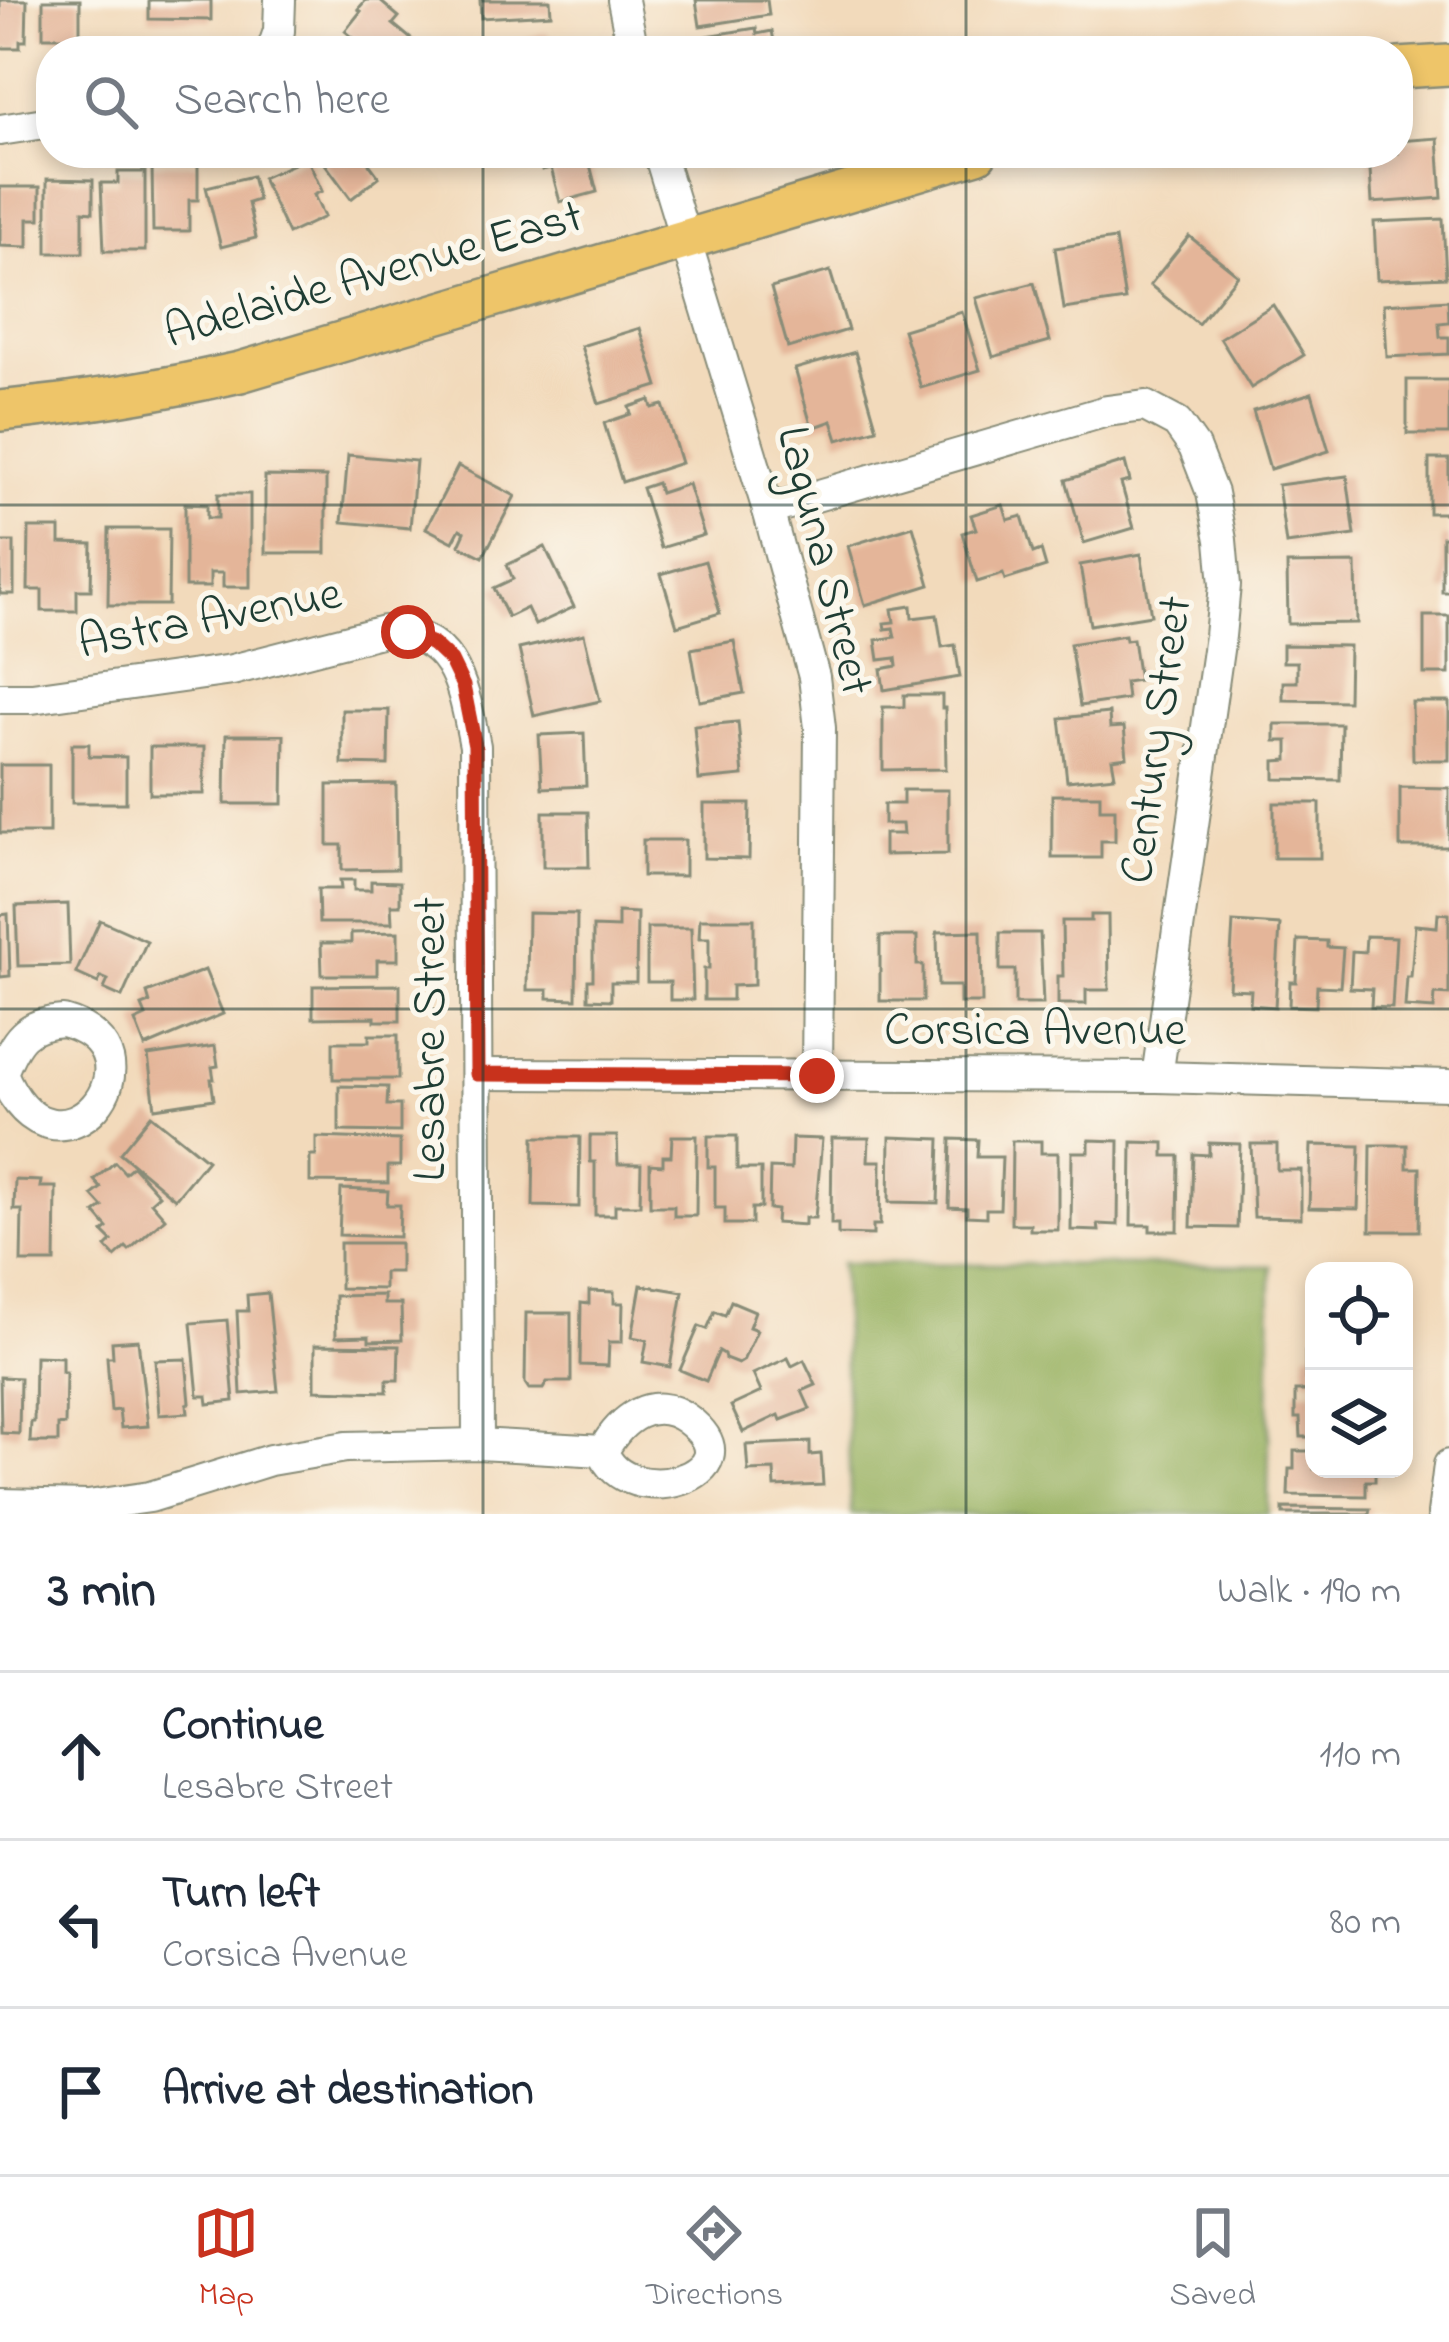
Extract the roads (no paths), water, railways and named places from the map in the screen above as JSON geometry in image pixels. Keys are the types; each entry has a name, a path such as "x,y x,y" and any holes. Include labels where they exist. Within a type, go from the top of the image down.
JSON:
{"main road":[{"path":"1413,67 1449,65"},
{"name":"Adelaide Avenue East","path":"0,411 75,404 241,372 926,168"}],"street":[{"path":"276,36 280,0"},
{"path":"623,0 630,36"},
{"path":"0,130 36,124"},
{"name":"Laguna Street","path":"663,168 814,677 820,728 817,1076"},
{"name":"Century Street","path":"768,510 1107,411 1145,406 1177,423 1194,447 1212,493 1225,585 1157,1077"},
{"name":"Astra Avenue","path":"0,698 32,698 232,670 384,632 408,632 434,645"},
{"name":"Lesabre Street","path":"434,645 451,661 463,686 475,746 478,1444"},
{"name":"Corsica Avenue","path":"477,1074 1157,1077 1449,1084"},
{"path":"655,1409 687,1419 700,1432 708,1465 695,1494 682,1505 649,1512 621,1498 611,1485 603,1451 623,1421 655,1409"},
{"path":"11,1508 88,1506 150,1497 270,1460 346,1447 478,1444 603,1451"},
{"path":"1442,1514 1449,1465"}]}
